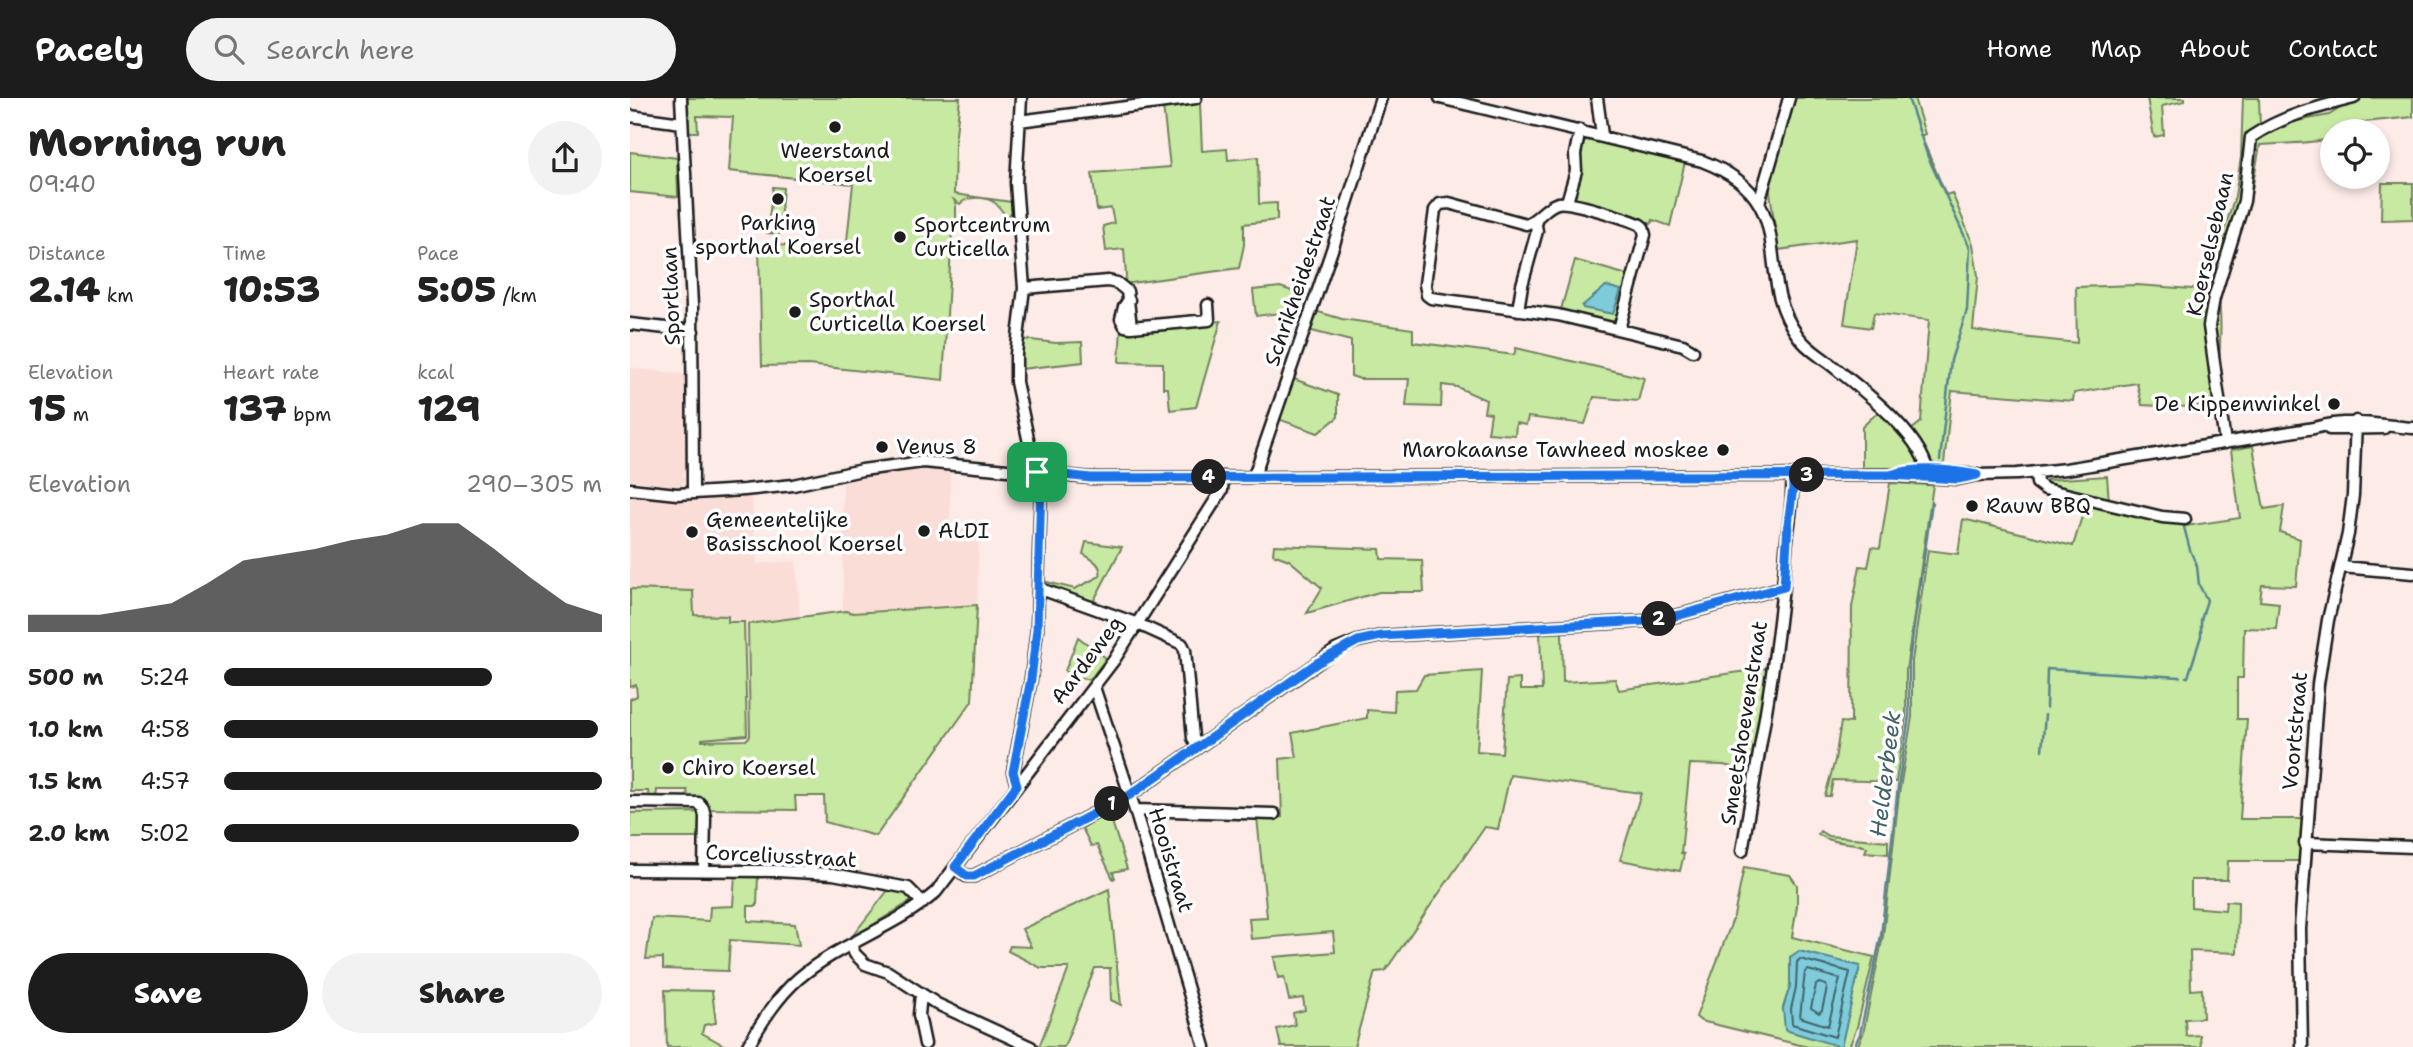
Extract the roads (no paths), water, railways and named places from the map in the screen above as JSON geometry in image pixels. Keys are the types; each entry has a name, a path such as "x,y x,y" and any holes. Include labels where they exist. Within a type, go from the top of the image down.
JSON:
{"street":[{"name":"Sportlaan","path":"681,98 693,331 692,492"},
{"path":"1017,785 1013,772 1031,679 1037,629 1041,483 1019,404 1016,382 1016,354 1024,288 1016,183 1021,98"},
{"path":"1019,121 1196,98"},
{"name":"Schrikheidestraat","path":"1254,476 1381,98"},
{"path":"1440,98 1702,161 1723,169 1742,183 1759,203 1769,227 1787,321 1799,339 1883,409 1907,434 1923,456 1928,475"},
{"path":"1597,98 1602,135"},
{"path":"1759,203 1789,98"},
{"name":"Koerselsebaan","path":"2225,443 2208,326 2244,201 2250,137 2279,121 2354,98"},
{"path":"630,116 682,122"},
{"path":"1567,202 1576,171 1575,154 1580,131"},
{"path":"1619,329 1645,230 1635,222 1567,202 1552,205 1526,224 1445,203 1437,206 1432,218 1425,284 1427,295 1435,299 1558,315 1684,345 1693,351"},
{"path":"1518,310 1537,231 1535,220"},
{"path":"1024,288 1108,281 1123,286 1129,300 1131,327 1209,320 1208,305"},
{"path":"630,324 693,331"},
{"path":"630,489 677,494 793,485 913,462 949,463 1091,478 1890,475 1899,472 1928,475 1959,472 1977,475 2035,472 2225,443 2332,423 2413,428"},
{"name":"Voortstraat","path":"2302,1047 2300,929 2318,684 2353,495 2356,425"},
{"path":"2035,472 2037,483 2045,489 2162,517 2185,519"},
{"name":"Smeetshoevenstraat","path":"1742,851 1784,587 1792,475"},
{"name":"Aardeweg","path":"747,1047 777,1002 793,984 809,971 936,892 1094,687 1138,624 1222,490 1223,477"},
{"path":"2341,567 2413,573"},
{"path":"955,867 967,876 974,876 1130,795 1317,663 1358,641 1381,636 1646,621 1680,615 1784,587"},
{"path":"1038,588 1138,624 1182,644 1185,650 1193,738 1198,746"},
{"name":"Hooistraat","path":"1094,687 1135,810 1205,1047"},
{"path":"630,802 699,803 705,816 704,870"},
{"path":"1135,810 1274,814"},
{"path":"2305,843 2413,847"},
{"name":"Corceliusstraat","path":"630,870 832,874 908,888 923,902"},
{"path":"851,946 865,964 888,972 937,1004 1031,1047"},
{"path":"921,994 919,1015 925,1044"}],"water":[{"path":"1606,286 1621,290 1613,314 1583,308 1582,306"},
{"path":"1799,951 1860,966 1841,1047 1785,1030 1783,1008 1790,986 1790,957"}],"waterway":[{"name":"Helderbeek","path":"1908,98 1928,157 1970,248 1967,310 1951,360 1940,460"},
{"name":"Helderbeek","path":"1854,1047 1860,1034 1881,936 1909,716 1909,661 1932,502"},
{"path":"2184,527 2197,566 2199,585 2207,600 2201,620 2201,636 2186,677"},
{"path":"2046,708 2047,669 2180,677"},
{"path":"2042,750 2045,715"}],"place":[{"name":"Weerstand Koersel","path":"835,127"},
{"name":"Parking sporthal Koersel","path":"778,199"},
{"name":"Sportcentrum Curticella","path":"900,237"},
{"name":"Sporthal Curticella Koersel","path":"795,312"},
{"name":"De Kippenwinkel","path":"2334,404"},
{"name":"Venus 8","path":"882,447"},
{"name":"Marokaanse Tawheed moskee","path":"1723,450"},
{"name":"Rauw BBQ","path":"1972,506"},
{"name":"ALDI","path":"924,531"},
{"name":"Gemeentelijke Basisschool Koersel","path":"692,532"},
{"name":"Chiro Koersel","path":"668,768"}]}
